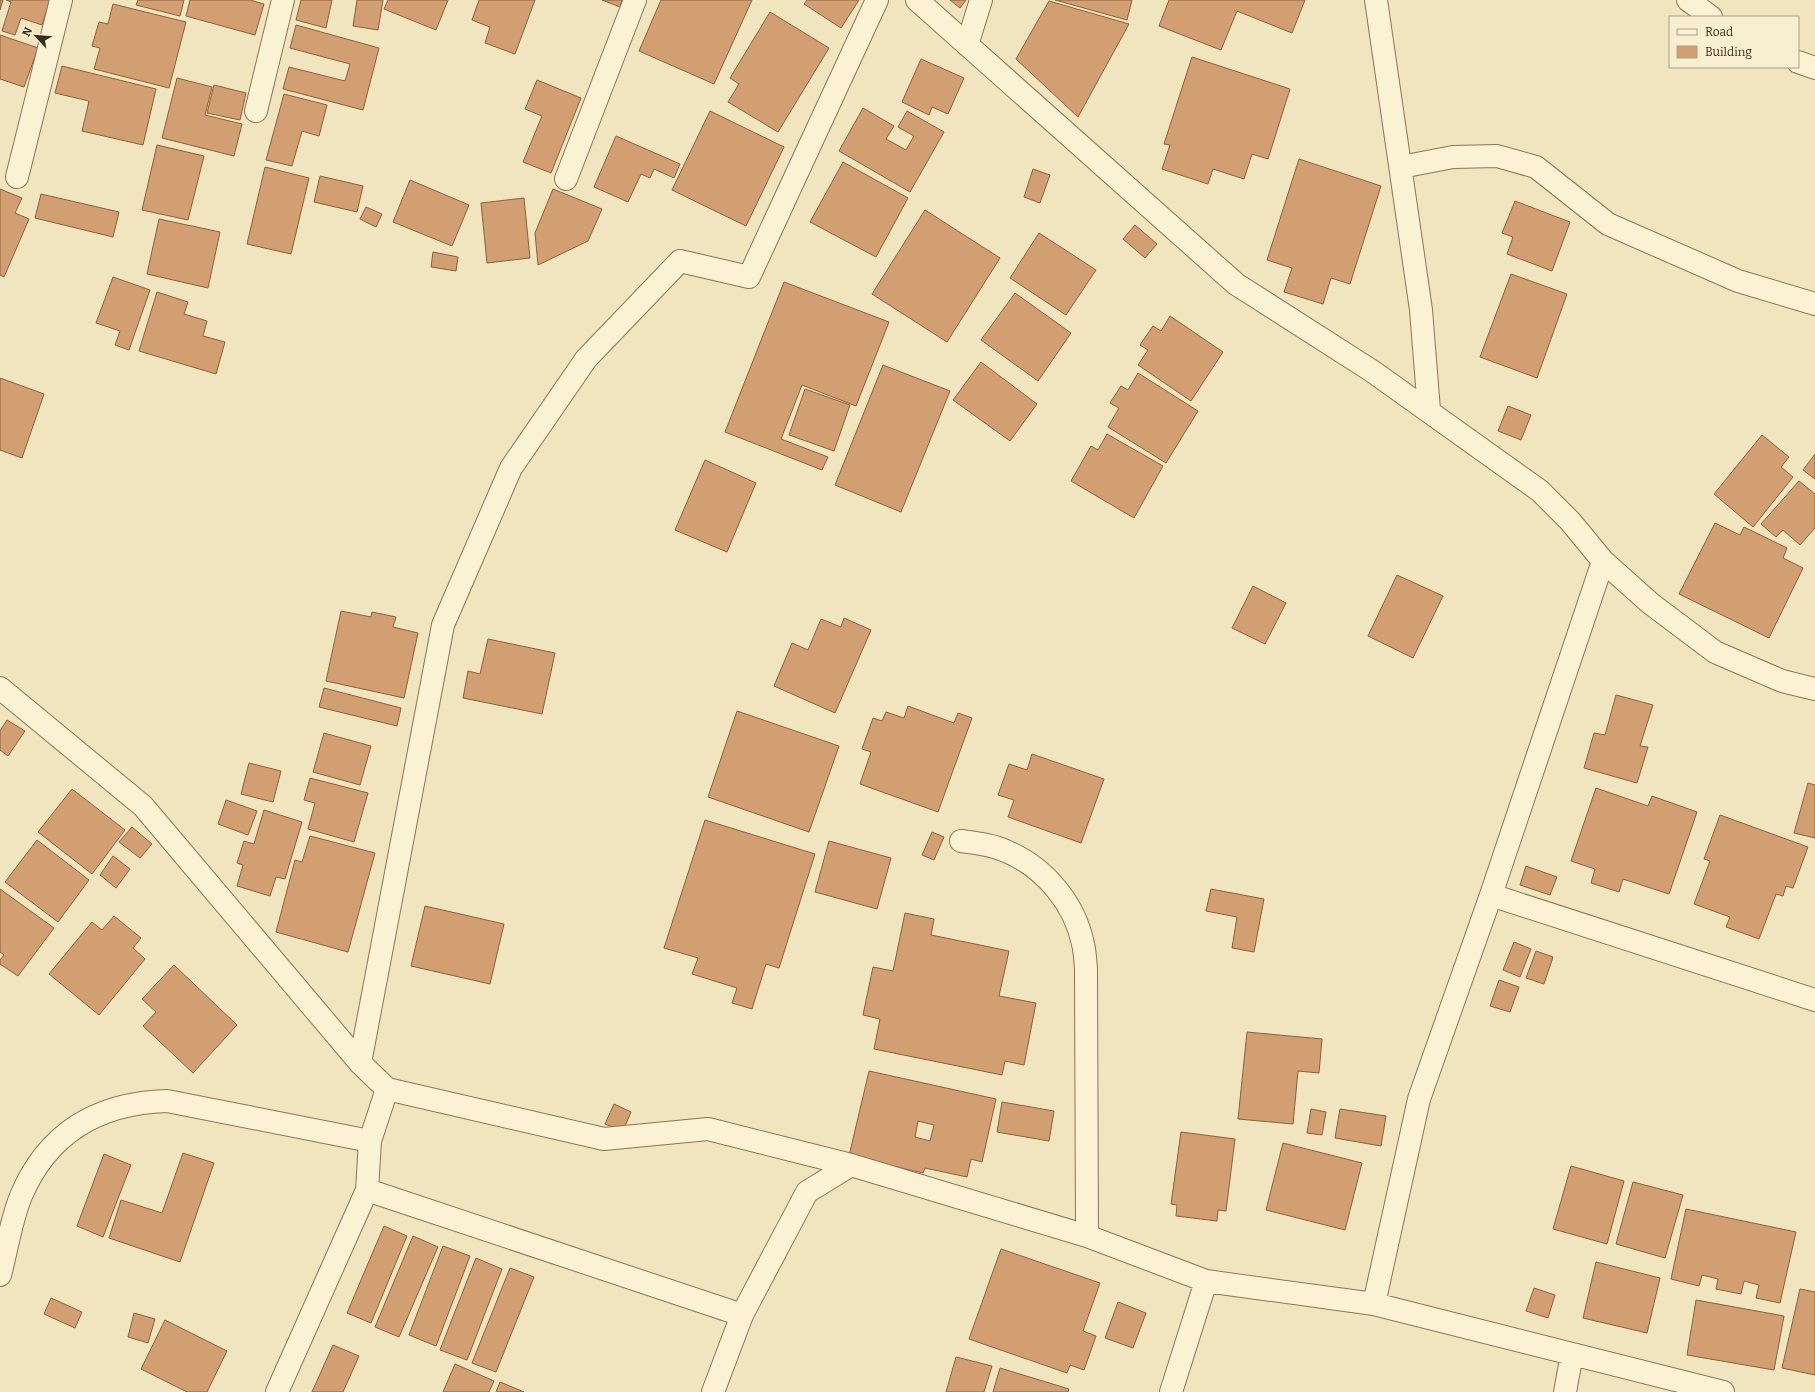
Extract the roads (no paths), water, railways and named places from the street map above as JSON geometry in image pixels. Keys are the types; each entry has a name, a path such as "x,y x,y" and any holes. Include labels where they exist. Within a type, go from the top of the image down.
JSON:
{"street":[{"path":"17,177 61,0"},
{"path":"256,111 283,0"},
{"path":"566,179 635,0"},
{"path":"360,1063 443,626 511,468 586,360 680,260 749,276 876,0"},
{"path":"917,0 1236,284 1372,371 1429,410 1540,491 1570,521 1602,561 1650,603 1714,652 1782,681 1815,689"},
{"path":"967,45 981,0"},
{"path":"1376,0 1421,310 1429,410"},
{"path":"1688,0 1710,16"},
{"path":"1799,62 1815,68"},
{"path":"1401,167 1453,157 1498,156 1536,167 1608,224 1738,281 1815,304"},
{"path":"1374,1304 1419,1099 1491,895 1602,561"},
{"path":"0,688 143,806 360,1063 387,1089 604,1139 708,1129 851,1165 1087,1236 1206,1281 1374,1304 1723,1392"},
{"path":"961,841 985,844 1008,852 1030,864 1044,876 1064,898 1076,920 1084,944 1086,968 1087,1236"},
{"path":"1491,895 1815,1000"},
{"path":"277,1392 367,1190 370,1141 387,1089"},
{"path":"0,1275 8,1211 21,1197 41,1160 55,1144 72,1130 93,1116 116,1107 141,1101 166,1101 370,1141"},
{"path":"712,1392 742,1315 807,1192 851,1165"},
{"path":"367,1190 742,1315"},
{"path":"1171,1392 1206,1281"},
{"path":"1565,1392 1572,1354"}]}
